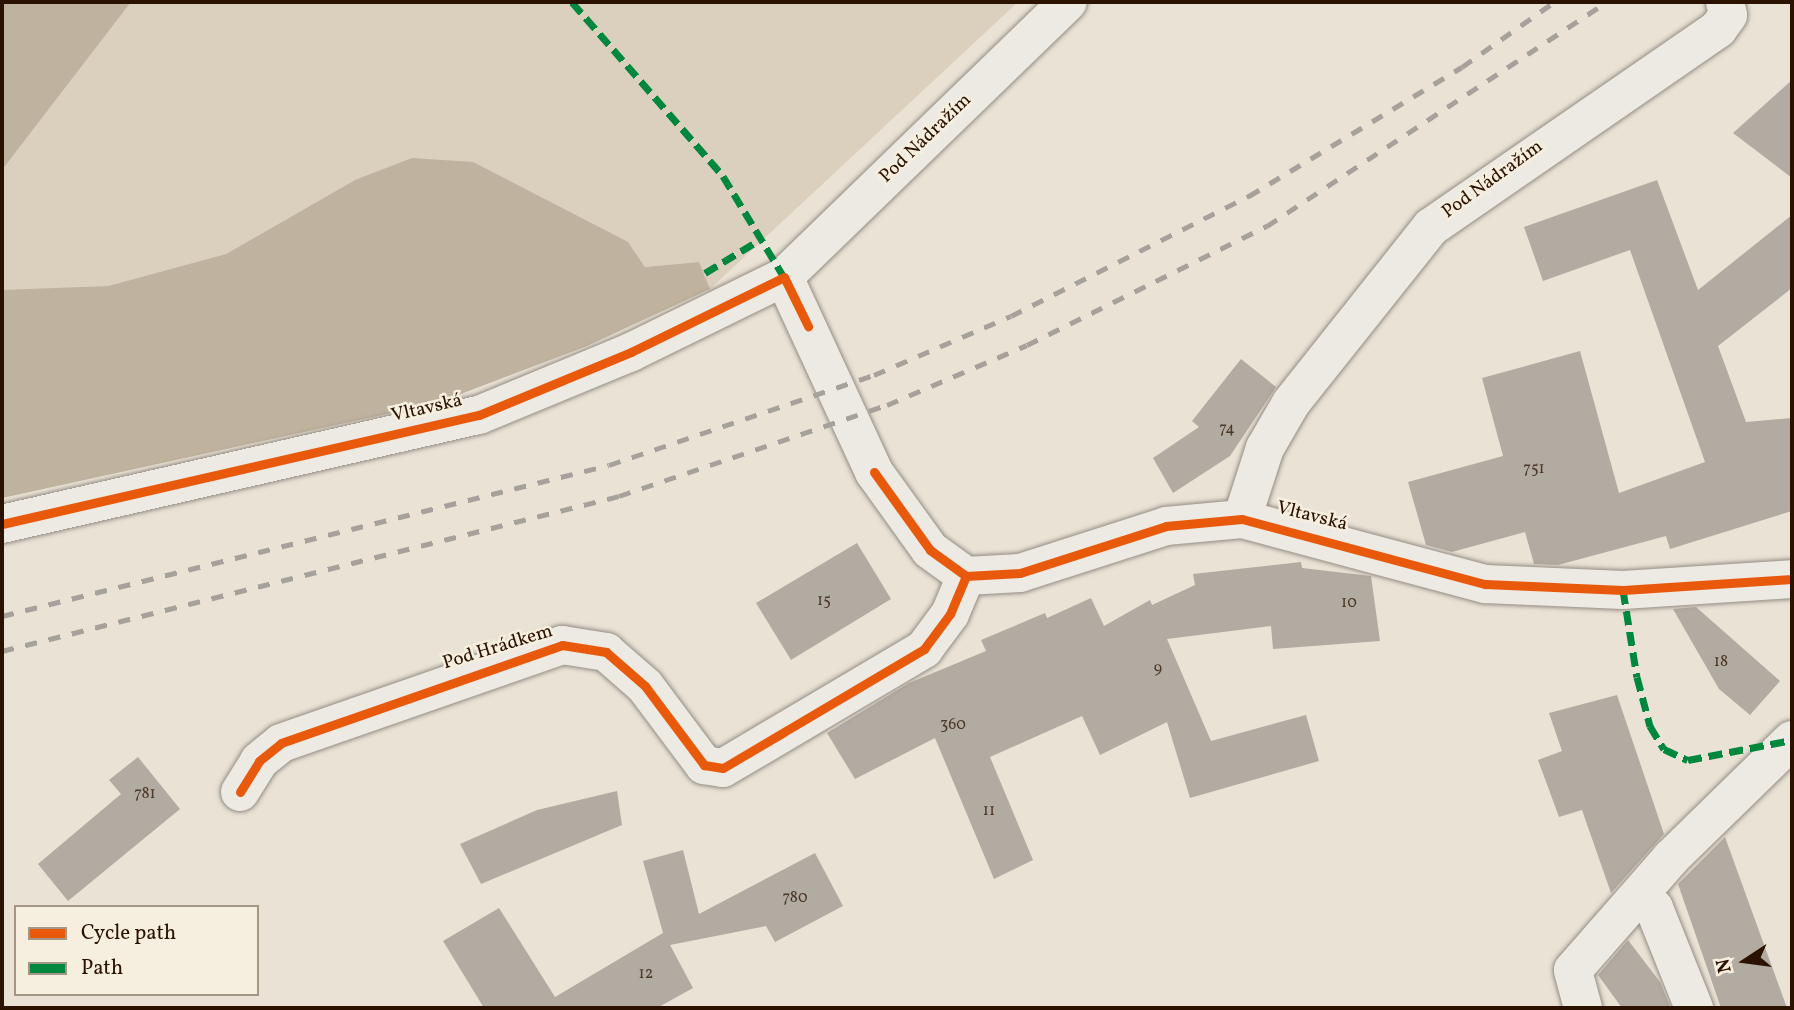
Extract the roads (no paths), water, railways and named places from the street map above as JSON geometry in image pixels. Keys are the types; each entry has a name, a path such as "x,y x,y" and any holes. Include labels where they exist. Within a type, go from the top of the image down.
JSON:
{"street":[{"name":"Pod Nádražím","path":"784,277 1068,2"},
{"name":"Pod Nádražím","path":"1242,519 1265,448 1291,403 1431,226 1718,29 1728,15 1725,2"},
{"name":"Vltavská","path":"2,524 479,415 631,352 784,277"},
{"path":"784,277 874,472 930,550 966,576"},
{"name":"Vltavská","path":"966,576 1020,573 1166,526 1242,519 1485,584 1623,590 1792,579"},
{"name":"Pod Hrádkem","path":"240,792 259,761 281,743 562,645 606,652 645,686 704,765 723,768 924,649 950,614 966,576"},
{"path":"1583,1008 1573,970 1642,896 1671,858 1792,740"},
{"path":"1642,896 1654,908 1693,1008"}],"railway":[{"path":"2,616 609,465 874,375 1011,316 1249,196 1462,67 1554,2"},
{"path":"2,651 619,496 887,405 1027,345 1267,226 1607,2"}]}
